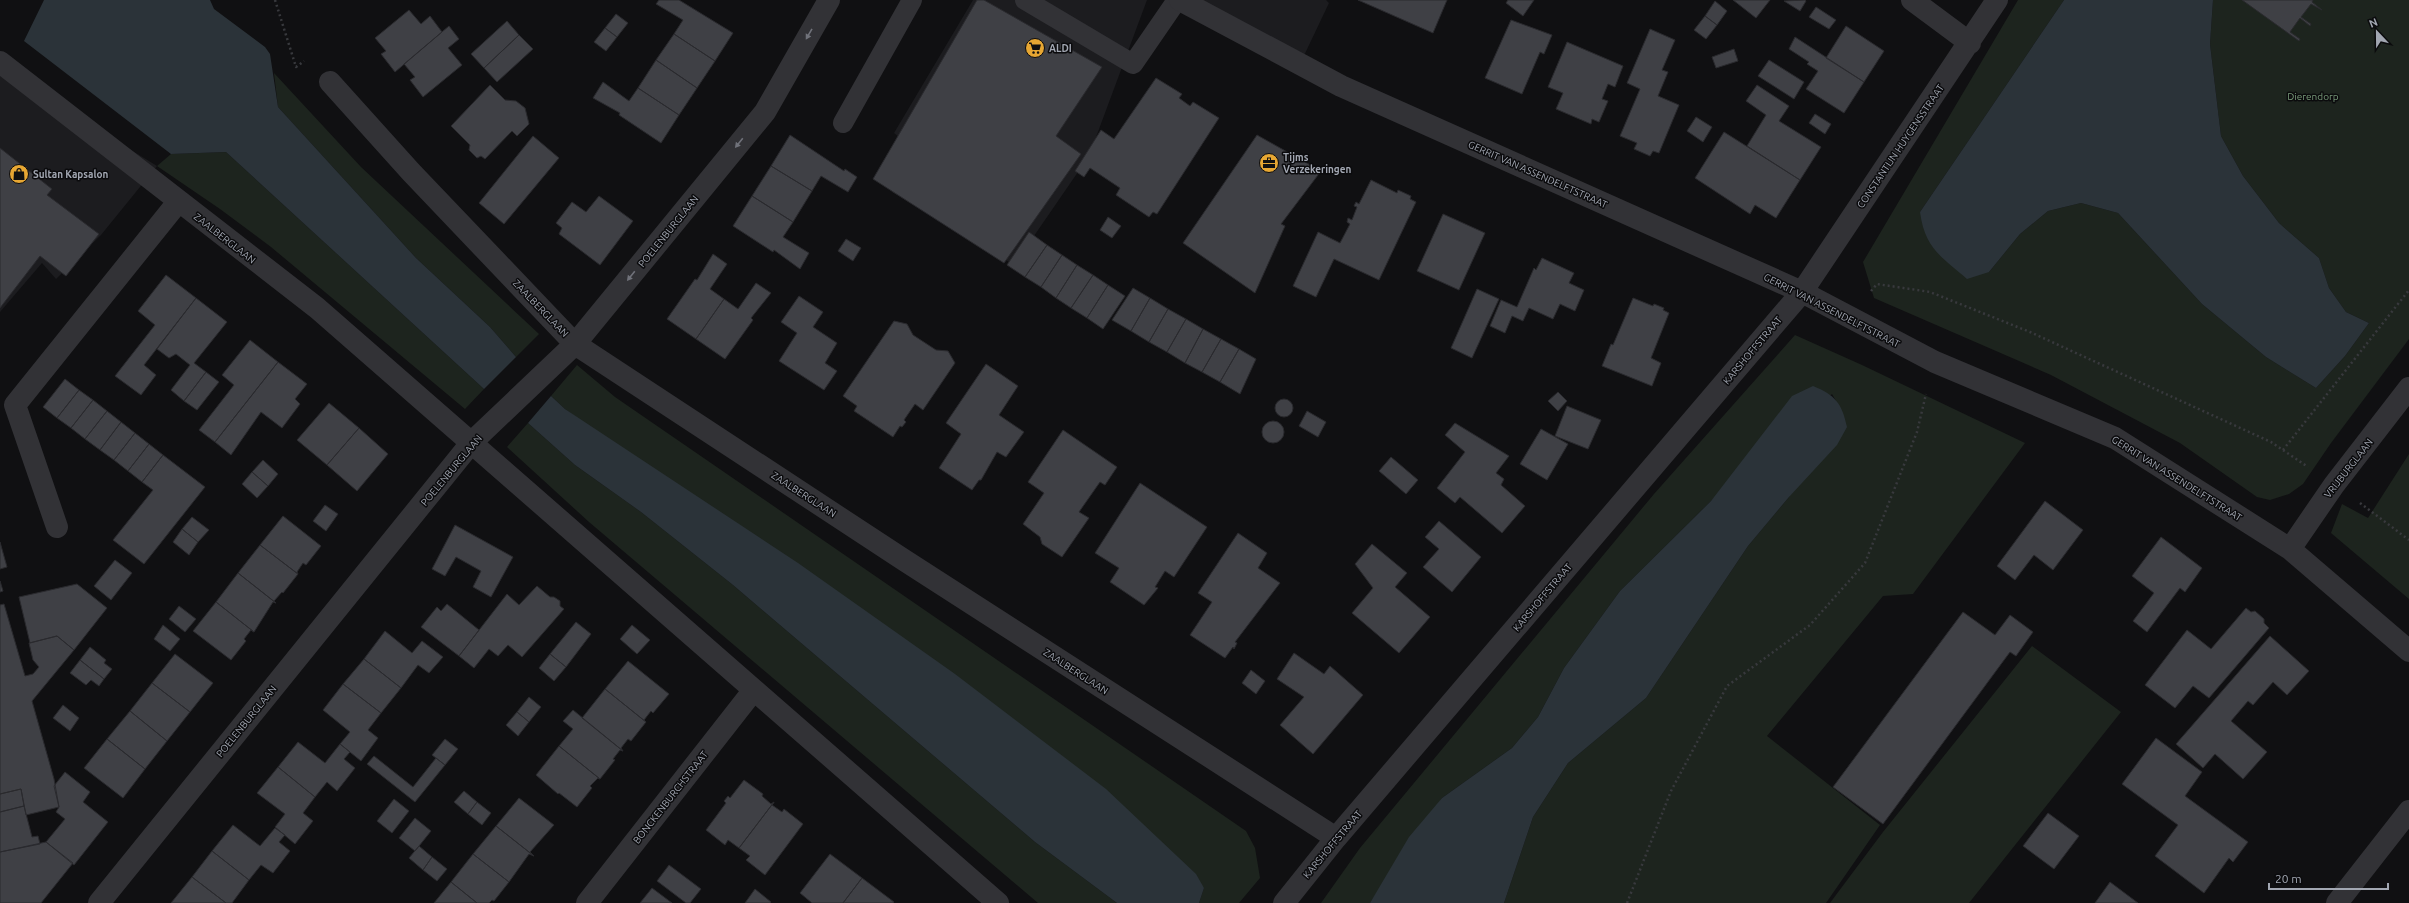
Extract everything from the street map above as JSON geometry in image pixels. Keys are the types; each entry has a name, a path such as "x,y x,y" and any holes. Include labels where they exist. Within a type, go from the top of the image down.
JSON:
{"street":[{"name":"POELENBURGLAAN","path":"99,903 472,442 575,344 765,112 828,0"},
{"name":"GERRIT VAN ASSENDELFTSTRAAT","path":"1179,0 1342,86 1802,292 1934,362 2115,438 2290,549 2409,651"},
{"path":"1912,0 1970,43"},
{"name":"CONSTANTIJN HUYGENSSTRAAT","path":"1802,292 1970,43 1997,0"},
{"name":"ZAALBERGLAAN","path":"0,62 178,202 317,308 998,903"},
{"name":"ZAALBERGLAAN","path":"330,82 411,172 575,344 904,560 1336,838"},
{"path":"57,527 16,404 178,202"},
{"name":"KARSHOFFSTRAAT","path":"1284,903 1336,838 1802,292"},
{"name":"VRIJBURGLAAN","path":"2290,549 2334,485 2409,388"},
{"name":"BONCKENBURCHSTRAAT","path":"587,903 754,691"},
{"path":"2337,903 2409,810"}],"lane":[{"path":"843,123 912,0"},
{"name":"GERRIT VAN ASSENDELFTSTRAAT","path":"1025,0 1133,64 1179,0"}],"path":[{"path":"275,0 296,67 309,57 330,82"},
{"path":"1850,318 1877,284 1930,292 2030,332 2283,450 2409,290"},
{"path":"1627,903 1671,792 1727,686 1810,625 1865,563 1917,432 1934,362"}],"shaded area":[{"path":"44,0 210,0 214,9 265,47 270,54 278,107 416,258 490,327 516,357 484,389 226,152 171,154 24,41"},
{"path":"973,0 1147,0 1089,156 1014,265 892,192 916,151 894,133"},
{"path":"1180,0 1326,0 1329,3 1300,64"},
{"path":"2064,0 2213,0 2210,44 2221,136 2243,176 2279,223 2319,258 2329,288 2346,312 2369,323 2345,356 2316,388 2266,357 2202,304 2118,213 2081,203 2048,211 2020,234 1989,272 1967,279 1942,257 1930,243 1922,225 1920,212"},
{"path":"0,69 157,166 101,235 56,279 42,263 0,312"},
{"path":"1813,386 1821,389 1832,397 1843,412 1847,427 1837,445 1789,497 1748,546 1646,698 1568,763 1533,817 1504,903 1370,903 1409,837 1442,798 1512,748 1538,717 1564,668 1620,591 1711,501 1792,396"},
{"path":"551,396 565,409 798,563 955,674 1106,789 1196,874 1204,888 1199,903 1117,903 1035,842 733,585 641,512 575,465 528,423"}],"green space":[{"name":"Dierendorp","path":"2018,0 2064,0 1920,212 1989,272 2020,234 2048,211 2081,203 2118,213 2202,304 2266,357 2316,388 2345,356 2369,323 2346,312 2329,288 2319,258 2279,223 2243,176 2221,136 2210,44 2213,0 2409,0 2409,339 2331,443 2303,484 2289,494 2270,500 2257,497 2180,443 2051,375 1874,298 1863,262"},
{"path":"274,73 361,167 539,334 516,357 490,327 416,258 278,107"},
{"path":"226,152 484,389 465,409 271,247 220,209 157,166 171,154"},
{"path":"1795,335 1862,365 2025,443 1913,594 1883,596 1767,736 1880,825 1826,903 1504,903 1533,817 1568,763 1646,698 1748,546 1789,497 1836,401 1832,394 1711,501 1620,591 1564,668 1538,717 1512,748 1442,798 1370,903 1321,903 1360,848 1654,494"},
{"path":"577,365 615,397 1246,831 1255,848 1260,878 1239,903 1199,903 1204,888 565,409 551,396"},
{"path":"528,423 575,465 641,512 733,585 1035,842 1117,903 1038,903 589,522 507,447"},
{"path":"2409,454 2409,599 2331,533 2342,504 2368,518"},
{"path":"2032,646 2121,712 1969,903 1830,903 1883,832"}],"building":[{"path":"659,0 679,0 733,33 715,61 674,34 683,20 656,4"},
{"path":"977,0 984,0 1102,67 1056,136 1081,154 1004,263 873,179"},
{"path":"1358,0 1447,0 1433,33"},
{"path":"1508,0 1534,0 1523,16 1506,3"},
{"path":"1733,0 1770,0 1756,18"},
{"path":"2242,0 2313,0 2312,2 2322,10 2311,4 2301,17 2311,24 2310,26 2300,18 2290,32 2300,39 2299,41"},
{"path":"1715,1 1727,11 1717,25 1705,16"},
{"path":"1784,1 1806,1 1800,11"},
{"path":"1816,7 1836,20 1829,29 1809,17"},
{"path":"409,10 421,24 430,16 442,32 395,72 381,54 386,51 375,38"},
{"path":"616,14 628,23 617,37 605,28"},
{"path":"1705,16 1717,25 1706,39 1694,30"},
{"path":"1511,20 1552,35 1544,54 1540,52 1522,94 1485,78"},
{"path":"507,21 519,35 484,68 471,54"},
{"path":"449,26 459,39 448,48 462,65 423,97 410,80 415,77 404,64"},
{"path":"1846,26 1884,51 1864,82 1826,58"},
{"path":"605,28 617,37 606,51 594,42"},
{"path":"1650,29 1675,40 1662,70 1668,72 1658,96 1679,105 1659,153 1653,151 1650,156 1634,149 1637,143 1620,136 1640,89 1627,83"},
{"path":"674,34 715,61 697,88 656,60"},
{"path":"519,35 533,49 497,82 484,68"},
{"path":"1795,37 1864,82 1844,113 1806,89 1818,71 1807,64 1809,62 1789,49"},
{"path":"1567,42 1623,66 1615,87 1608,84 1602,99 1608,101 1599,122 1592,119 1591,124 1556,109 1563,93 1548,87"},
{"path":"1734,49 1738,61 1716,68 1712,57"},
{"path":"656,60 697,88 679,115 638,88"},
{"path":"1769,60 1804,82 1794,99 1758,76"},
{"path":"1156,78 1182,94 1179,98 1190,106 1193,102 1219,118 1157,214 1153,212 1149,217 1116,195 1120,188 1090,168 1084,177 1075,171 1101,130 1114,139"},
{"path":"603,82 629,101 638,88 679,115 661,143 619,115 620,113 593,98"},
{"path":"490,85 505,100 516,101 525,108 529,124 517,136 512,131 485,159 481,156 477,158 469,150 470,145 451,126"},
{"path":"1757,85 1789,106 1779,121 1821,147 1800,180 1747,146 1766,115 1746,101"},
{"path":"1815,114 1831,124 1825,134 1809,123"},
{"path":"1696,117 1712,127 1703,142 1687,131"},
{"path":"1724,132 1800,180 1776,218 1755,205 1750,214 1695,178"},
{"path":"790,135 844,171 845,169 857,177 848,192 821,176 812,191 771,166"},
{"path":"1257,135 1321,171 1281,224 1285,226 1255,293 1183,243"},
{"path":"533,136 559,158 504,224 479,203"},
{"path":"0,148 52,189 47,195 99,234 66,276 40,256 0,308"},
{"path":"771,166 812,191 793,222 752,196"},
{"path":"1371,180 1397,193 1398,190 1411,196 1410,199 1416,202 1379,280 1334,259 1316,297 1293,286 1318,232 1340,243 1350,224 1347,222 1348,218 1352,220 1357,207 1354,206 1356,202 1359,204"},
{"path":"599,196 633,221 600,265 559,234 562,228 556,223 572,202 586,212"},
{"path":"752,196 793,222 783,237 809,253 800,269 774,250 773,252 733,226"},
{"path":"1443,214 1485,233 1459,290 1417,271"},
{"path":"1108,217 1121,226 1112,238 1100,230"},
{"path":"1029,232 1047,245 1025,277 1007,265"},
{"path":"846,239 861,248 853,261 838,251"},
{"path":"1047,245 1062,255 1041,287 1025,277"},
{"path":"713,254 727,264 710,289 724,299 696,339 667,319 695,279 697,280"},
{"path":"1062,255 1077,265 1056,298 1041,287"},
{"path":"1542,258 1574,273 1569,283 1584,290 1575,311 1560,304 1553,319 1529,308 1523,321 1512,316 1505,333 1490,326 1501,300 1517,307 1534,268 1536,270"},
{"path":"1077,265 1093,275 1071,308 1056,298"},
{"path":"166,275 196,298 144,365 156,375 141,395 115,376 155,325 138,311"},
{"path":"1093,275 1108,285 1087,318 1071,308"},
{"path":"756,283 771,293 751,318 753,320 725,359 696,339 724,299 738,309"},
{"path":"1108,285 1125,296 1103,329 1087,318"},
{"path":"1133,288 1150,298 1131,331 1112,320"},
{"path":"1477,289 1499,299 1472,358 1451,348"},
{"path":"799,296 823,312 813,327 837,343 825,363 837,371 824,390 779,361 797,333 781,322"},
{"path":"196,298 227,322 194,363 206,372 184,401 171,390 190,365 176,354 169,358 157,349"},
{"path":"1150,298 1168,309 1149,342 1131,331"},
{"path":"1633,298 1653,306 1654,304 1664,308 1663,310 1669,313 1651,358 1661,363 1652,386 1602,366 1611,344 1613,345"},
{"path":"1168,309 1186,319 1167,352 1149,342"},
{"path":"1186,319 1203,329 1185,363 1167,352"},
{"path":"894,321 907,324 913,335 936,350 948,351 955,363 923,410 915,404 904,420 906,422 902,427 900,426 893,437 854,411 857,406 843,396"},
{"path":"1203,329 1221,339 1202,372 1185,363"},
{"path":"1221,339 1239,349 1220,382 1202,372"},
{"path":"250,340 278,362 215,442 199,430 234,385 222,375"},
{"path":"1239,349 1256,359 1240,394 1220,382"},
{"path":"278,362 307,384 295,399 300,404 282,428 261,412 231,455 215,442"},
{"path":"986,364 1018,386 999,415 1024,432 1006,457 997,452 981,480 979,480 972,490 939,468 961,434 946,423"},
{"path":"206,372 219,382 197,410 184,401"},
{"path":"65,379 79,390 57,418 43,407"},
{"path":"79,390 93,400 71,428 57,418"},
{"path":"1558,392 1567,401 1558,411 1548,401"},
{"path":"1284,399 1290,402 1293,408 1290,414 1284,417 1278,414 1275,408 1278,402"},
{"path":"93,400 107,411 85,439 71,428"},
{"path":"329,403 359,428 327,465 297,440"},
{"path":"1567,406 1601,420 1588,449 1555,436"},
{"path":"107,411 121,422 100,450 85,439"},
{"path":"1307,411 1326,422 1318,437 1299,426"},
{"path":"1273,421 1281,424 1284,432 1281,440 1273,443 1265,440 1262,432 1265,424"},
{"path":"121,422 135,433 114,460 100,450"},
{"path":"1455,423 1509,456 1496,473 1504,479 1501,485 1525,506 1502,533 1460,497 1455,503 1437,488 1465,452 1445,435"},
{"path":"359,428 388,454 357,491 327,465"},
{"path":"1541,429 1568,444 1547,480 1520,464"},
{"path":"1063,430 1117,467 1105,485 1100,482 1079,512 1089,518 1062,557 1042,544 1040,537 1023,524 1044,493 1028,482"},
{"path":"135,433 149,444 128,471 114,460"},
{"path":"149,444 163,455 142,482 128,471"},
{"path":"163,455 205,487 144,564 113,540 153,490 142,482"},
{"path":"1391,457 1418,480 1406,494 1379,471"},
{"path":"263,460 278,474 268,486 252,472"},
{"path":"252,472 268,486 257,498 242,484"},
{"path":"1140,483 1207,527 1174,577 1165,571 1155,587 1158,588 1144,605 1110,582 1119,568 1095,553"},
{"path":"2045,501 2083,530 2053,570 2034,555 2015,580 1997,566"},
{"path":"325,505 338,514 326,531 313,521"},
{"path":"283,516 321,546 306,565 303,563 297,572 298,574 260,545"},
{"path":"192,517 209,530 198,542 182,529"},
{"path":"1439,521 1481,557 1452,592 1423,567 1439,549 1425,537"},
{"path":"455,525 513,557 491,597 473,587 481,571 456,557 445,576 432,569"},
{"path":"182,529 198,542 189,555 173,542"},
{"path":"1238,533 1267,553 1258,568 1280,583 1235,642 1237,643 1234,649 1233,647 1225,658 1190,635 1212,602 1198,593"},
{"path":"2161,537 2202,568 2185,592 2180,588 2147,632 2133,621 2154,593 2132,576"},
{"path":"0,542 7,567 0,569"},
{"path":"1372,544 1407,573 1395,587 1430,617 1399,653 1352,613 1373,588 1355,564"},
{"path":"260,545 298,574 283,593 282,592 274,601 276,603 238,573"},
{"path":"115,560 132,573 111,600 94,586"},
{"path":"238,573 276,603 273,602 254,632 216,602"},
{"path":"0,581 3,591 0,592"},
{"path":"77,584 107,608 74,650 57,636 30,643 19,597"},
{"path":"537,586 550,597 554,597 560,601 560,606 564,609 522,657 508,645 498,656 489,649 474,668 459,656 507,594 519,605"},
{"path":"216,602 254,632 251,630 244,639 246,641 231,660 193,631"},
{"path":"4,604 25,676 33,674 39,667 33,660 29,643 57,636 74,650 32,701 54,779 59,807 26,815 21,789 0,794 0,605"},
{"path":"447,604 479,630 459,656 421,627 437,607 441,611"},
{"path":"179,606 196,619 185,632 169,619"},
{"path":"2246,608 2251,612 2255,611 2264,619 2264,623 2269,628 2209,698 2193,686 2175,708 2145,685 2187,630 2211,649"},
{"path":"1963,612 1995,635 2010,615 2033,632 2016,656 2010,652 1883,824 1833,787"},
{"path":"576,622 591,634 566,667 550,654"},
{"path":"163,625 180,639 170,651 154,639"},
{"path":"632,625 650,640 637,654 620,639"},
{"path":"385,631 412,653 422,641 443,657 429,673 418,665 401,688 364,659"},
{"path":"2270,636 2309,671 2287,695 2273,682 2253,705 2248,701 2231,721 2267,752 2243,779 2215,754 2203,768 2176,744"},
{"path":"90,647 106,660 104,663 112,669 104,679 80,660"},
{"path":"1294,653 1324,674 1330,666 1363,695 1313,754 1280,725 1304,697 1277,679"},
{"path":"175,654 213,683 190,712 152,683"},
{"path":"550,654 566,667 554,681 539,668"},
{"path":"364,659 401,688 381,713 343,684"},
{"path":"80,660 104,679 99,686 91,680 86,685 70,673"},
{"path":"628,661 669,694 653,713 651,711 644,720 646,722 605,689"},
{"path":"1251,670 1265,681 1256,694 1242,683"},
{"path":"152,683 190,712 167,741 130,711"},
{"path":"343,684 381,713 368,730 378,738 361,761 340,744 350,732 323,710"},
{"path":"605,689 646,722 631,741 628,739 621,748 623,751 582,718"},
{"path":"529,697 541,707 529,722 517,712"},
{"path":"63,705 79,718 70,731 53,718"},
{"path":"573,710 623,751 620,750 613,759 615,760 600,779 559,746 573,729 563,721"},
{"path":"130,711 167,741 145,769 107,739"},
{"path":"517,712 529,722 518,736 506,725"},
{"path":"2156,738 2202,772 2185,796 2248,842 2233,862 2229,858 2204,893 2155,856 2178,825 2122,784"},
{"path":"107,739 145,769 123,798 84,768"},
{"path":"445,739 458,749 445,765 432,755"},
{"path":"298,742 325,763 340,744 350,752 344,759 355,768 337,791 327,782 315,797 278,767"},
{"path":"559,746 600,779 598,778 590,786 592,788 577,807 559,793 558,794 536,775"},
{"path":"374,756 413,787 436,758 445,765 415,802 367,764"},
{"path":"278,767 315,797 303,813 313,821 295,844 275,827 285,814 257,793"},
{"path":"65,772 90,792 83,802 108,822 74,865 46,842 65,819 56,812 59,807 54,786"},
{"path":"744,780 763,794 762,796 771,804 774,802 739,848 728,840 725,845 706,830 726,803 724,801 728,796 730,798"},
{"path":"21,789 24,806 0,812 0,794"},
{"path":"464,791 477,802 468,814 454,802"},
{"path":"519,798 554,825 530,852 534,856 496,826"},
{"path":"394,799 409,811 392,833 377,821"},
{"path":"477,802 491,813 482,825 468,814"},
{"path":"774,802 772,805 782,812 784,809 803,824 765,875 746,860 750,856 739,848"},
{"path":"24,806 32,837 38,836 40,844 0,852 0,812"},
{"path":"2048,813 2079,836 2054,869 2023,846"},
{"path":"415,818 431,831 415,851 399,838"},
{"path":"233,825 260,846 275,828 285,835 279,842 290,851 273,873 261,865 249,880 212,851"},
{"path":"496,826 534,856 529,854 509,882 473,854"},
{"path":"46,842 73,863 41,903 0,903 0,852"},
{"path":"419,846 432,857 423,870 409,858"},
{"path":"212,851 249,880 232,903 226,903 192,877"},
{"path":"473,854 509,882 494,901 492,900 489,903 477,903 451,882"},
{"path":"830,854 862,878 843,903 812,903 800,893"},
{"path":"432,857 447,869 437,881 423,870"},
{"path":"669,865 701,889 690,903 686,903 657,881"},
{"path":"192,877 226,903 171,903"},
{"path":"862,878 894,902 843,903"},
{"path":"451,882 477,903 434,903"},
{"path":"2110,882 2138,903 2095,903"},
{"path":"652,888 672,903 640,903"},
{"path":"755,889 771,902 745,903"}],"place":[{"name":"ALDI","path":"1035,48"},
{"name":"Tijms Verzekeringen","path":"1269,163"},
{"name":"Sultan Kapsalon","path":"19,174"}]}
